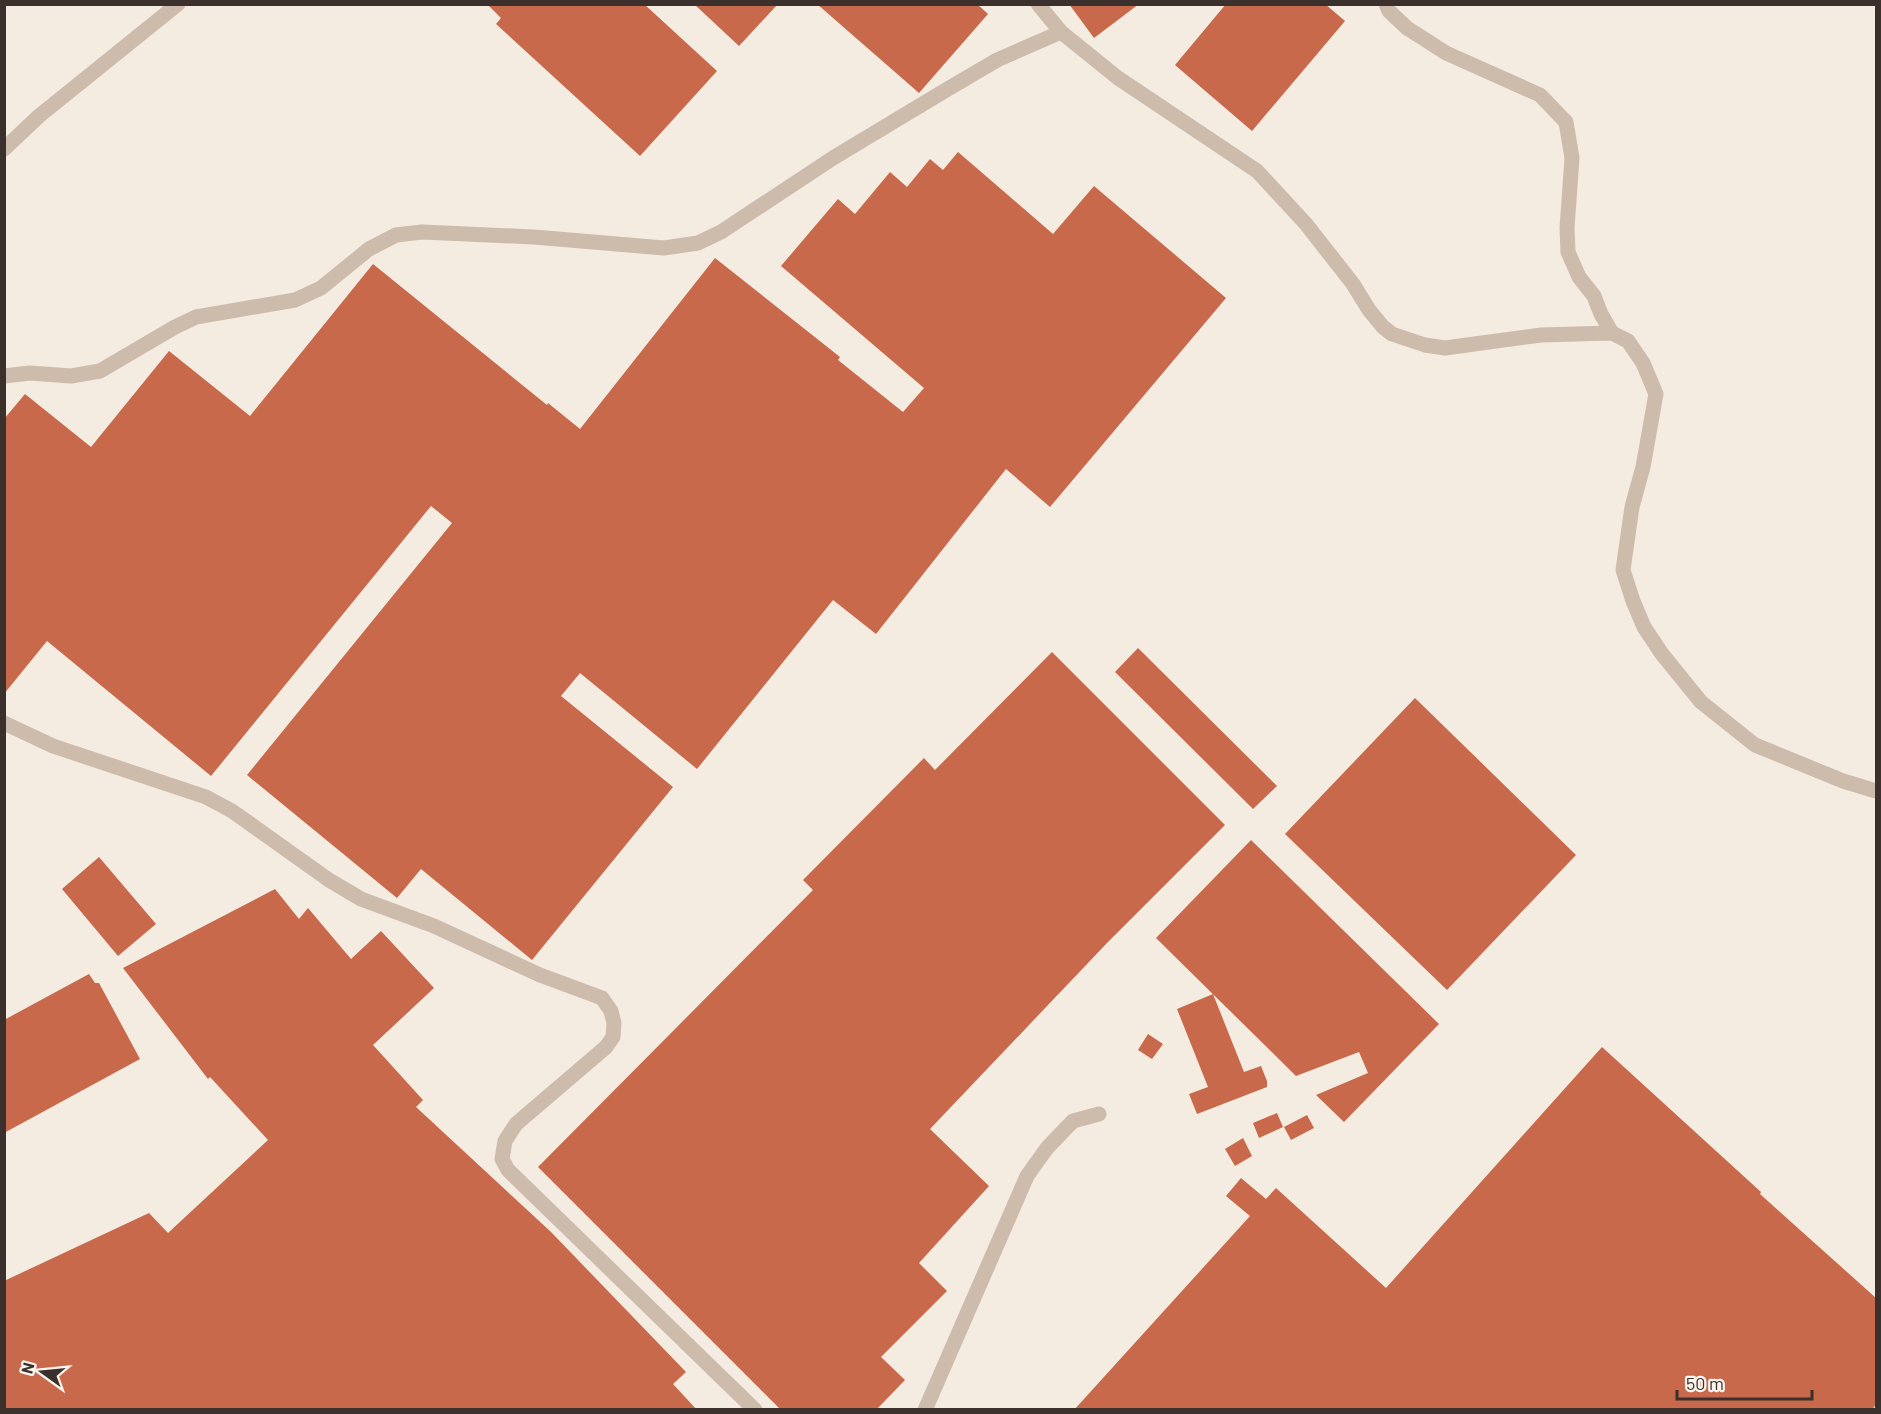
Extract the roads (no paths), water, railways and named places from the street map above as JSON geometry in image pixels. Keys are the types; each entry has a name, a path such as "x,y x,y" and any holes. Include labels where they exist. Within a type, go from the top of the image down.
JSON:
{"street":[{"path":"4,149 39,116 178,4"},
{"path":"1038,4 1060,32 1118,78 1257,171 1306,224 1353,284 1369,310 1392,334 1425,345 1445,348 1541,335 1612,333"},
{"path":"1386,4 1389,11 1407,28 1446,53 1540,95 1566,122 1572,158 1567,228 1568,252 1579,277 1594,296 1612,333 1628,342 1643,363 1656,394 1632,507 1623,570 1644,627 1662,654 1701,702 1755,745 1843,781 1876,791"},
{"path":"4,376 30,373 71,376 100,371 196,317 295,300 321,288 369,249 396,235 422,232 664,248 698,243 722,232 833,158 997,60 1060,32"},
{"path":"4,723 53,746 206,797 232,811 329,880 361,899 434,926 540,975 602,998 614,1023 613,1037 606,1047 516,1124 505,1141 502,1159 508,1170 755,1410"},
{"path":"925,1410 1027,1176 1047,1148 1073,1121 1099,1114"}]}
